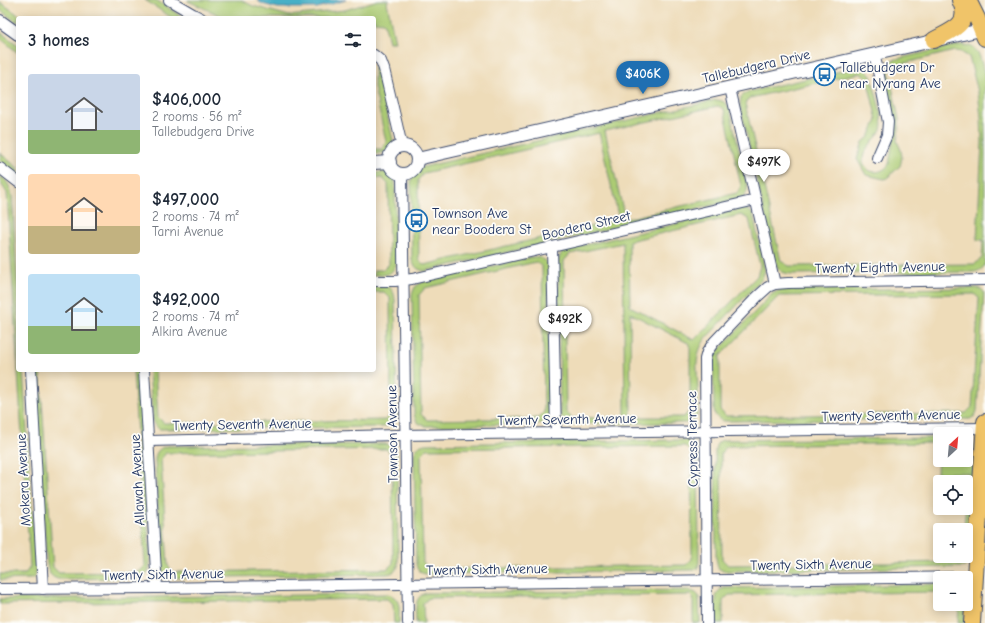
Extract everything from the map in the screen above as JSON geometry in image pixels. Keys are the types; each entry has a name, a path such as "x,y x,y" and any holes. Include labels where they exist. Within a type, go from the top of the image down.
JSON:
{"highway":[{"path":"934,40 959,26 962,22 964,15 960,0"},
{"path":"968,0 984,33"},
{"path":"972,623 985,422"}],"street":[{"path":"168,0 198,16"},
{"path":"0,21 16,33"},
{"name":"Tallebudgera Drive","path":"417,159 934,40 984,33"},
{"path":"874,54 888,122 887,136 877,158"},
{"path":"376,56 381,60 384,68 402,146"},
{"path":"730,88 775,284"},
{"path":"402,146 410,148 416,154 417,159 415,168 402,174 394,170 390,162 391,154 394,150 402,146"},
{"path":"376,163 390,162"},
{"path":"0,168 16,180"},
{"name":"Townson Avenue","path":"402,174 408,623"},
{"name":"Boodera Street","path":"376,281 417,278 756,200"},
{"path":"552,248 556,433"},
{"name":"Twenty Eighth Avenue","path":"775,284 985,280"},
{"name":"Cypress Terrace","path":"707,623 705,359 707,352 714,342 735,319 765,290 775,284"},
{"name":"Mokera Avenue","path":"31,372 43,589"},
{"name":"Allawah Avenue","path":"144,372 157,588"},
{"name":"Twenty Seventh Avenue","path":"149,441 406,435 985,428"},
{"name":"Twenty Sixth Avenue","path":"0,589 975,577"}],"green space":[{"path":"145,0 156,0 181,16 169,16"},
{"path":"241,0 253,6 289,16 222,16 188,1"},
{"path":"378,0 389,0 387,2 395,42 389,42 384,22 376,21 376,16 289,16 345,10"},
{"path":"0,2 20,16 16,16 16,22 0,10"},
{"path":"0,32 16,44 16,51 0,38"},
{"path":"959,45 972,47 976,50 980,58 985,76 985,265 976,272 792,274 780,271 775,260 740,105 741,97 747,92 859,67 865,69 871,76 877,96 882,125 881,130 865,151 863,159 866,168 873,172 877,172 886,168 889,164 895,128 884,73 886,65 896,59","holes":["955,51 961,52 969,57 978,92 981,117 982,142 977,240 983,240 982,258 975,264 789,266 781,261 745,103 750,98 860,73 867,78 877,120 869,137 863,142 857,159 866,175 884,179 900,166 902,157 897,141 899,119 889,73 893,66"]},
{"path":"376,72 393,140 391,147 387,151 376,154 376,149 382,149 386,142 376,96"},
{"path":"719,100 725,103 730,110 747,190 744,197 740,199 425,271 417,268 412,260 411,181 415,172 423,167","holes":["718,106 724,109 741,186 737,193 625,219 605,131","599,133 619,220 424,265 419,260 418,180 424,173"]},
{"path":"0,153 16,166 16,173 0,161"},
{"path":"389,172 393,174 395,178 396,264 390,273 385,275 376,275 376,270 383,270 389,264 388,184 382,178 376,179 376,173"},
{"path":"0,175 8,184 12,195 16,260 16,339 7,193 0,182"},
{"path":"741,209 748,210 753,214 765,270 762,279 702,344 697,363 698,409 697,415 693,421 686,423 572,424 563,420 560,414 558,265 562,252 571,248","holes":["741,215 749,219 760,266 757,276 694,340 630,306 629,241","623,243 625,417 572,418 566,412 564,261 570,254","630,313 690,344 690,410 684,417 631,417"]},
{"path":"533,257 538,257 544,260 548,266 550,413 545,421 536,424 426,426 417,422 414,412 412,294 415,287 422,282","holes":["536,262 542,267 544,412 538,418 427,420 421,414 419,295 425,288"]},
{"path":"376,287 391,289 395,300 397,416 392,424 382,427 159,429 153,421 149,372 155,372 158,417 164,423 385,420 391,414 390,298 384,292 376,292"},
{"path":"975,288 982,290 984,293 977,411 975,416 970,419 720,420 716,417 714,411 714,358 717,352 772,294 780,290","holes":["974,294 979,298 972,407 966,413 726,416 720,410 720,356 779,296"]},
{"path":"18,372 23,372 36,574 30,579 0,580 0,574 25,574 30,567"},
{"path":"34,372 40,372 53,567 59,573 139,572 145,566 133,372 138,372 150,560 148,571 143,577 140,578 58,579 49,572 46,554"},
{"path":"933,438 933,443 728,446 723,450 721,455 722,559 728,565 933,562 968,564 964,567 723,571 718,568 716,558 715,450 720,441"},
{"path":"689,441 695,445 698,454 698,568 694,570 422,573 418,570 416,564 414,455 415,451 421,445","holes":["685,446 691,452 692,559 686,565 429,569 423,562 421,455 427,449"]},
{"path":"387,444 395,448 397,453 397,568 394,572 387,574 172,578 166,575 163,571 161,563 155,457 160,449 166,446","holes":["386,449 392,455 393,563 387,569 174,572 168,566 161,459 166,453"]},
{"path":"973,444 974,446 973,466"},
{"path":"937,467 973,467 973,475 968,475 968,473 937,473"},
{"path":"965,515 970,515 970,523 964,523"},
{"path":"933,584 933,592 729,595 723,601 723,623 716,623 717,594 721,589"},
{"path":"689,590 699,596 700,623 693,623 693,598 690,595 429,598 423,603 424,623 416,623 417,601 426,593"},
{"path":"388,594 396,598 398,602 399,623 394,623 393,605 387,599 0,604 0,599"},
{"path":"959,611 965,611 964,623 958,623"}],"water":[{"path":"257,0 346,0 317,8 278,8 262,4"}],"place":[{"name":"Tallebudgera Dr near Nyrang Ave","path":"824,75"},
{"name":"Townson Ave near Boodera St","path":"416,221"}]}
